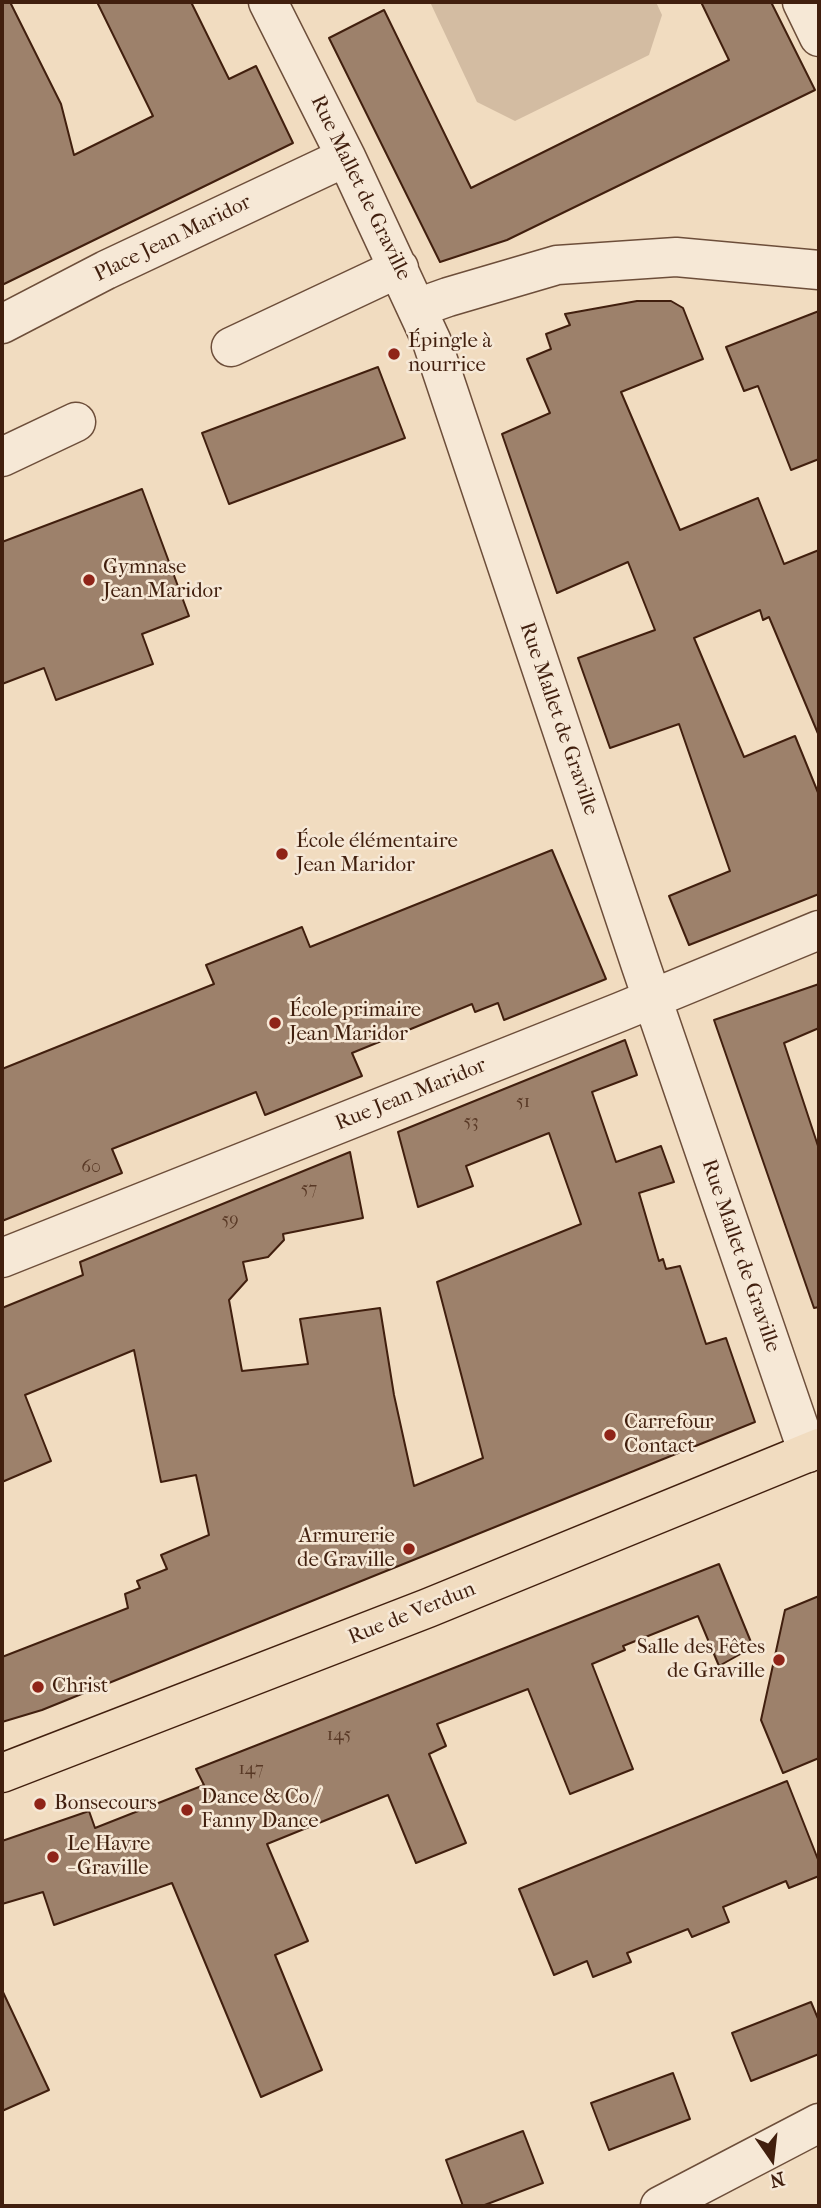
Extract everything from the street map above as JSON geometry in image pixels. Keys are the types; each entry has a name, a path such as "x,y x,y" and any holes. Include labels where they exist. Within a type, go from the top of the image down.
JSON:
{"main road":[{"name":"Rue de Verdun","path":"2,1773 428,1608 813,1450"}],"street":[{"name":"Rue Mallet de Graville","path":"268,2 346,157 432,342 653,999 813,1450"},
{"name":"Place Jean Maridor","path":"2,324 106,270 346,157"},
{"path":"417,308 558,265 676,257 819,270"},
{"path":"231,347 399,268"},
{"path":"2,457 76,422"},
{"name":"Rue Jean Maridor","path":"2,1258 653,999 819,930"},
{"path":"660,2206 819,2123"}],"shaded area":[{"path":"430,2 656,2 662,15 649,55 515,121 477,102"}],"building":[{"path":"2,2 10,2 61,104 74,155 153,116 97,2 191,2 229,79 256,66 293,143 2,285"},
{"path":"701,2 771,2 815,90 507,240 440,262 329,38 384,10 471,188 729,60"},
{"path":"637,301 671,301 683,308 703,359 621,392 680,530 758,498 784,564 819,550 819,736 769,617 763,620 760,610 694,638 744,757 795,736 819,795 819,894 689,945 669,896 730,871 679,724 610,748 578,658 655,630 628,562 557,593 502,434 550,413 527,359 551,349 546,334 570,325 565,314"},
{"path":"819,311 819,459 791,470 758,386 744,391 726,347"},
{"path":"378,367 405,438 229,504 202,433"},
{"name":"Gymnase Jean Maridor","path":"142,489 189,616 142,634 153,664 56,700 44,668 2,684 2,542"},
{"path":"552,850 606,979 504,1020 498,1003 475,1012 472,1004 352,1053 362,1076 265,1115 256,1092 112,1149 122,1173 2,1221 2,1069 214,984 206,965 302,927 310,947"},
{"path":"819,984 819,1028 784,1043 819,1149 819,1307 814,1308 714,1020"},
{"path":"625,1040 637,1075 592,1092 616,1162 661,1146 674,1182 639,1193 659,1261 663,1259 666,1269 680,1266 706,1344 726,1338 755,1422 42,1710 2,1722 2,1657 128,1608 125,1594 140,1588 137,1581 167,1569 161,1555 209,1535 196,1475 161,1482 134,1350 25,1395 51,1461 2,1482 2,1308 83,1275 80,1262 350,1152 363,1218 283,1234 284,1240 268,1257 243,1262 247,1280 229,1300 242,1371 308,1364 300,1319 380,1308 394,1395 414,1486 483,1458 437,1282 581,1224 549,1133 466,1166 473,1186 418,1207 398,1132"},
{"path":"719,1564 753,1647 719,1666 698,1616 623,1646 625,1650 592,1664 633,1769 570,1794 528,1689 437,1724 446,1746 429,1754 466,1843 416,1863 388,1795 267,1844 308,1941 275,1955 322,2070 261,2097 172,1883 54,1925 43,1892 2,1904 2,1841 89,1811 95,1828 204,1785 196,1769"},
{"name":"Salle des Fêtes de Graville","path":"819,1596 819,1758 783,1773 761,1720 785,1610"},
{"path":"787,1781 819,1862 819,1876 789,1888 786,1881 723,1907 729,1922 692,1937 688,1929 627,1953 631,1962 593,1977 587,1961 554,1975 519,1889"},
{"path":"2,1990 49,2090 2,2111"},
{"path":"811,2002 819,2021 819,2054 751,2081 732,2033"},
{"path":"673,2073 690,2119 609,2150 591,2103"},
{"path":"523,2131 543,2183 482,2206 463,2206 446,2160"}],"place":[{"name":"Épingle à nourrice","path":"394,354"},
{"name":"Gymnase Jean Maridor","path":"89,580"},
{"name":"École élémentaire Jean Maridor","path":"282,854"},
{"name":"École primaire Jean Maridor","path":"275,1023"},
{"name":"Carrefour Contact","path":"610,1435"},
{"name":"Armurerie de Graville","path":"409,1549"},
{"name":"Salle des Fêtes de Graville","path":"779,1660"},
{"name":"Christ","path":"38,1687"},
{"name":"Bonsecours","path":"40,1804"},
{"name":"Dance & Co / Fanny Dance","path":"187,1810"},
{"name":"Le Havre - Graville","path":"53,1857"}]}
